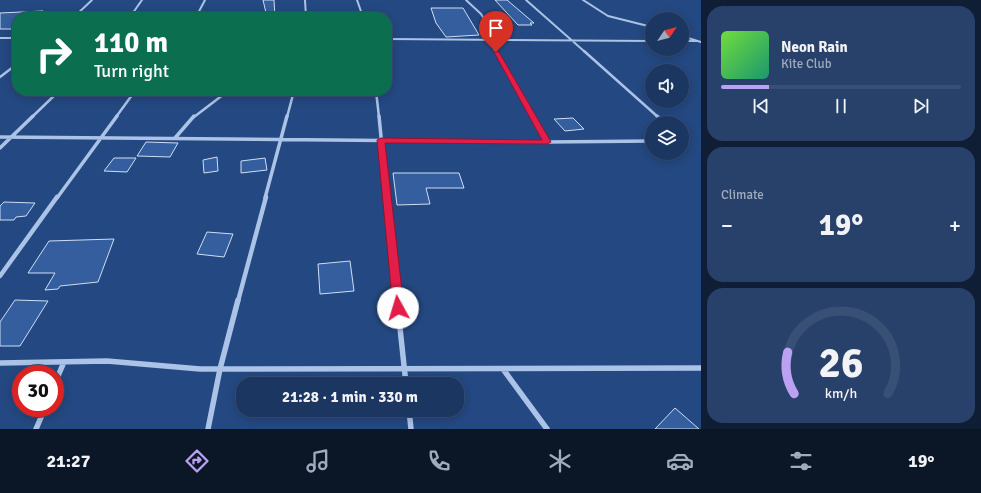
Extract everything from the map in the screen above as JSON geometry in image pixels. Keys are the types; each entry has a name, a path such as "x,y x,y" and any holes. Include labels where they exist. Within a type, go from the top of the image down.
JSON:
{"street":[{"path":"79,12 92,0"},
{"path":"134,12 142,0"},
{"path":"199,12 205,0"},
{"path":"305,0 306,12"},
{"path":"357,0 361,12"},
{"path":"466,0 480,14 495,36 490,41"},
{"path":"526,0 657,116"},
{"path":"583,0 591,8 606,17 645,25"},
{"path":"0,38 12,38"},
{"path":"689,38 701,41"},
{"path":"392,39 645,41"},
{"path":"490,41 547,142"},
{"path":"689,41 701,41"},
{"path":"0,77 12,68"},
{"path":"0,148 54,96"},
{"path":"0,276 131,96"},
{"path":"175,138 197,112 221,96"},
{"path":"208,429 220,368 293,96"},
{"path":"377,96 406,377"},
{"path":"0,137 547,142 645,141"},
{"path":"0,363 107,361 200,369 701,368"},
{"path":"503,369 547,429"},
{"path":"36,429 41,417"},
{"path":"410,417 411,429"}],"building":[{"path":"263,0 274,0 275,12 266,12"},
{"path":"495,0 507,0 534,23 530,23 532,25 518,25"},
{"path":"431,8 463,8 479,35 446,37 436,23"},
{"path":"12,12 12,29 0,29 0,13"},
{"path":"573,118 584,129 565,131 554,119"},
{"path":"146,142 178,143 170,157 137,156"},
{"path":"217,157 218,171 204,173 203,160"},
{"path":"114,158 136,158 127,172 104,171"},
{"path":"265,158 267,170 241,173 241,161"},
{"path":"393,173 459,173 464,188 426,188 430,204 397,205"},
{"path":"4,202 35,203 26,216 16,217 14,220 0,220 0,206"},
{"path":"207,232 233,234 224,257 197,254"},
{"path":"114,239 98,282 60,286 58,289 45,290 55,273 28,273 49,241"},
{"path":"350,261 354,291 320,294 318,264"},
{"path":"15,300 48,301 20,346 0,346 0,322"},
{"path":"675,408 699,429 655,429"}],"route":[{"path":"398,308 381,140 547,142 496,52"}]}
